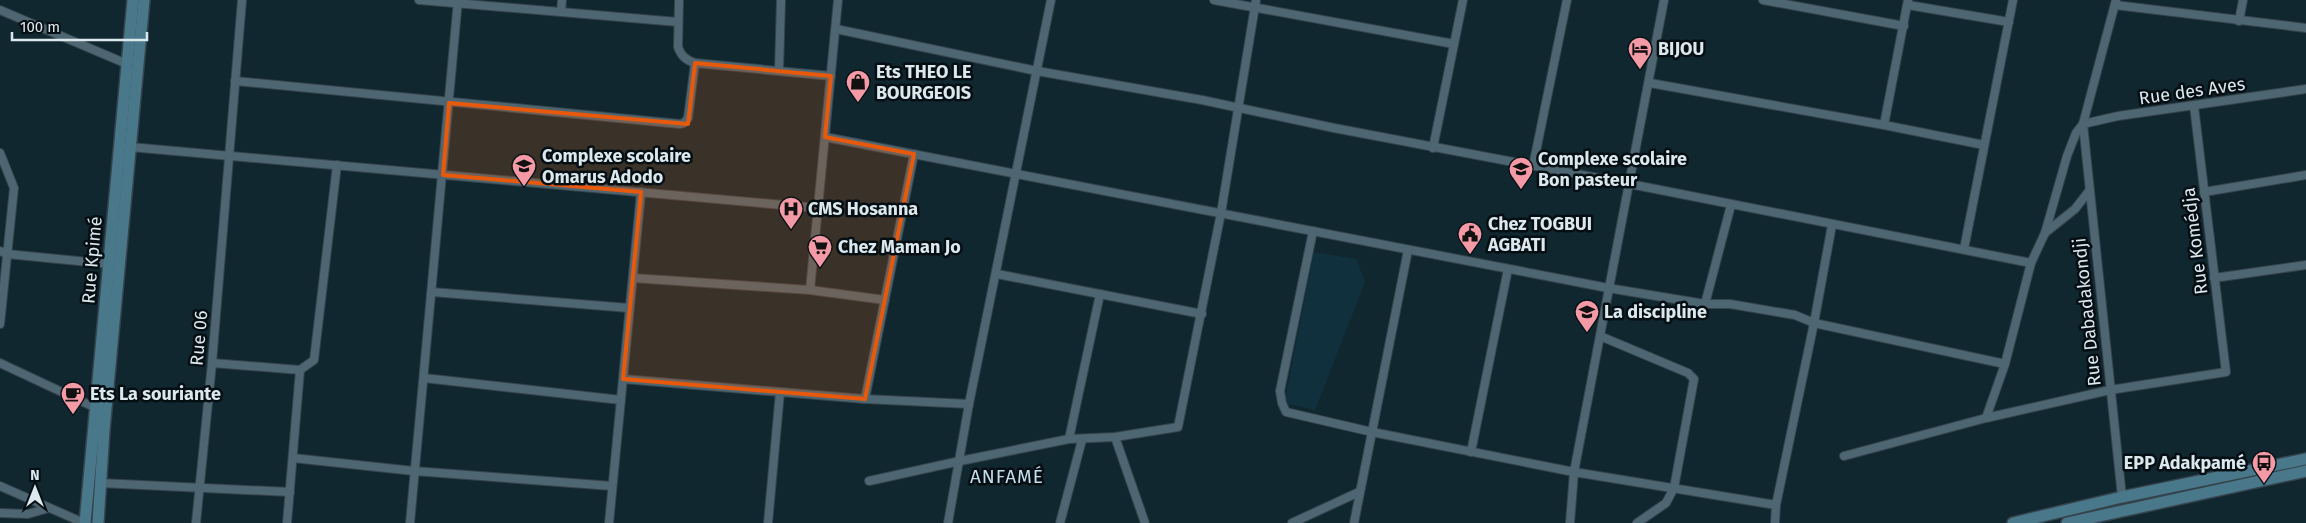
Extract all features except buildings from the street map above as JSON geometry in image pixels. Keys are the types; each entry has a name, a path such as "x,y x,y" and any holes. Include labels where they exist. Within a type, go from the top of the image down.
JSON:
{"main road":[{"name":"Rue Kpimé","path":"85,523 133,0"},
{"name":"Rue Kpimé","path":"98,523 100,483 144,0"},
{"path":"2013,523 2122,497 2306,459"},
{"path":"2067,523 2306,471"}],"street":[{"name":"Rue 06","path":"196,523 212,363 242,0"},
{"path":"419,0 678,22"},
{"path":"561,12 562,0"},
{"path":"678,0 680,54 695,63 831,76"},
{"path":"778,70 781,0"},
{"path":"810,290 838,0"},
{"path":"948,523 969,404 997,274 1051,0"},
{"path":"1214,0 1255,4 1454,44"},
{"path":"1433,148 1463,0"},
{"path":"1533,166 1567,0"},
{"path":"1570,523 1574,472 1608,288 1650,83 1664,0"},
{"path":"1764,0 1795,3 1904,26"},
{"path":"1964,249 2013,0"},
{"path":"2239,21 2244,0"},
{"path":"410,523 458,2"},
{"path":"1884,125 1908,2 2009,22"},
{"path":"1986,418 2005,364 2031,264 2045,233 2067,156 2078,129 2083,124 2115,2 2239,21 2306,28"},
{"path":"869,481 1069,440 1115,437 1178,427 1221,213 1255,4"},
{"path":"0,10 127,64"},
{"path":"836,30 1433,148 1630,184 1731,206 1964,249 2031,264"},
{"path":"235,81 449,103 684,123 688,118 695,63"},
{"path":"1650,83 1984,145"},
{"name":"Rue des Aves","path":"2083,124 2118,116 2306,89"},
{"name":"Rue Komédja","path":"2110,390 2226,372 2194,106"},
{"name":"Rue Dabadakondji","path":"2083,124 2122,497"},
{"path":"825,136 1608,288 1705,304 1730,304 1795,315 1814,323 2005,364"},
{"path":"130,148 228,154 817,208"},
{"path":"0,153 14,188 3,252 0,324"},
{"path":"865,399 914,154"},
{"path":"212,363 300,370 311,363 315,356 336,165"},
{"path":"2204,192 2306,175"},
{"path":"2045,233 2075,209 2090,191"},
{"path":"608,523 641,192"},
{"path":"1705,304 1731,206"},
{"path":"1774,523 1832,225"},
{"path":"1313,231 1280,391 1286,412 1372,432 1574,472 1776,505"},
{"path":"1354,523 1408,250"},
{"path":"3,252 109,264"},
{"path":"2214,278 2306,265"},
{"path":"1471,452 1508,269"},
{"path":"997,274 1202,314"},
{"path":"633,278 810,290 885,300"},
{"path":"432,292 629,308"},
{"path":"1069,440 1100,294"},
{"path":"1600,336 1688,373 1694,379 1674,488 1666,503 1637,523"},
{"path":"0,363 96,408"},
{"path":"288,523 300,370"},
{"path":"424,378 620,400"},
{"path":"623,379 865,399 969,404"},
{"path":"1844,456 1986,418 2110,390"},
{"path":"768,523 780,392"},
{"path":"1115,437 1145,523"},
{"path":"1060,523 1082,440"},
{"path":"293,458 414,471 612,486"},
{"path":"100,483 290,492"},
{"path":"0,486 85,523"},
{"path":"1292,523 1359,492"},
{"path":"0,513 28,514 49,508"}],"highlighted area":[{"path":"695,63 831,76 825,137 914,154 865,399 623,379 641,192 443,175 449,103 688,124"}],"shaded area":[{"path":"1314,252 1356,259 1365,282 1315,410 1288,404 1285,400"}],"place":[{"name":"BIJOU","path":"1640,70"},
{"name":"Ets THEO LE BOURGEOIS","path":"858,103"},
{"name":"Complexe scolaire Omarus Adodo","path":"524,187"},
{"name":"Complexe scolaire Bon pasteur","path":"1521,190"},
{"name":"CMS Hosanna","path":"791,230"},
{"name":"Chez TOGBUI AGBATI","path":"1470,255"},
{"name":"Chez Maman Jo","path":"820,268"},
{"name":"La discipline","path":"1587,333"},
{"name":"Ets La souriante","path":"73,415"},
{"name":"EPP Adakpamé","path":"2264,484"}],"district":[{"name":"ANFAMÉ","path":"1007,476"}]}
